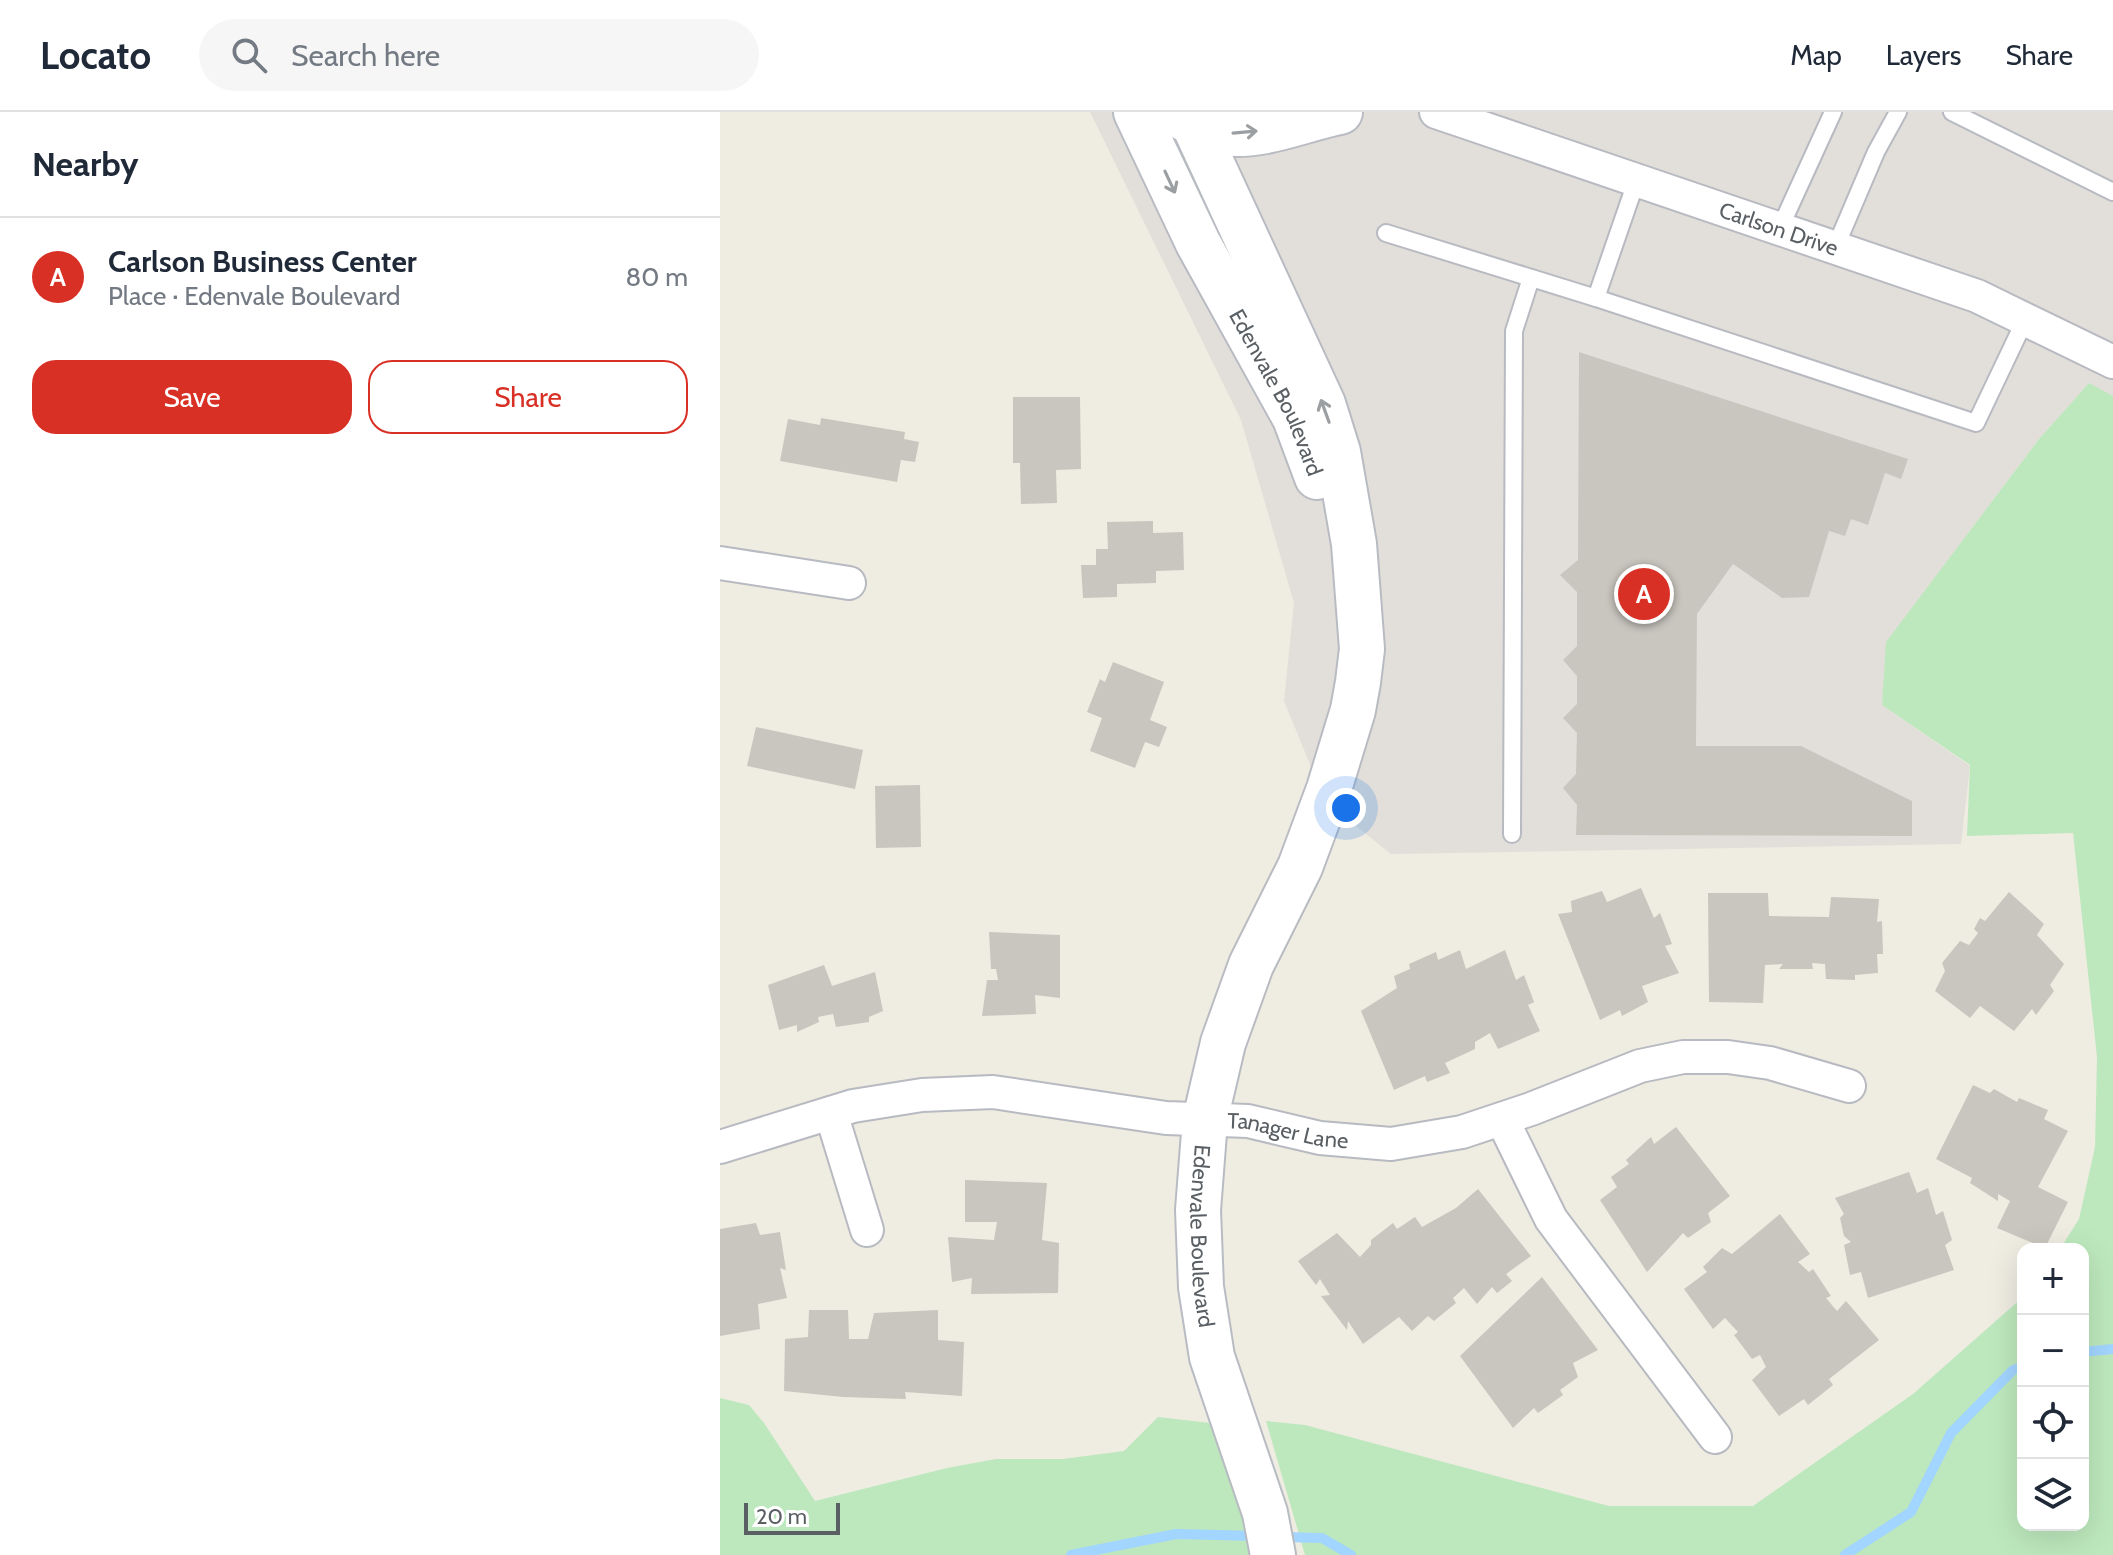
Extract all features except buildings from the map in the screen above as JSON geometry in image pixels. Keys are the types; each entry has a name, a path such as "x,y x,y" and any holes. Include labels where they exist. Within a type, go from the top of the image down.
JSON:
{"street":[{"name":"Edenvale Boulevard","path":"1136,112 1198,243 1295,418 1325,501 1333,537 1339,620 1329,789"},
{"path":"1184,115 1225,133 1243,133 1340,112"},
{"name":"Carlson Drive","path":"1436,112 1977,296 2113,362"},
{"name":"Edenvale Boulevard","path":"1184,115 1323,404 1338,452 1354,544 1362,649 1353,710 1329,789 1287,896 1251,965 1223,1043 1205,1120 1198,1210 1201,1287 1210,1343 1236,1433 1265,1513 1273,1555"},
{"path":"720,563 849,583"},
{"name":"Tanager Lane","path":"720,1147 853,1106 922,1095 993,1092 1166,1118 1248,1121 1320,1138 1391,1144 1462,1132 1640,1066 1683,1057 1728,1057 1770,1063 1849,1086"},
{"path":"831,1113 867,1230"},
{"path":"1502,1119 1551,1219 1715,1437"}],"lane":[{"path":"1780,228 1833,112"},
{"path":"1836,246 1876,152 1898,112"},
{"path":"1952,112 2113,192"},
{"path":"1596,298 1637,179"},
{"path":"1386,233 1596,298 1976,423 2026,318"},
{"path":"1512,834 1514,331 1531,278"}],"shaded area":[{"path":"1090,112 2113,112 2113,396 2089,384 2039,439 1888,640 1882,705 1970,766 1961,844 1391,854 1325,801 1284,701 1294,603 1241,420"}],"green space":[{"path":"2089,383 2113,396 2113,1555 1305,1555 1266,1421 1305,1425 1609,1506 1753,1506 1913,1394 2017,1302 2017,1531 2089,1531 2089,1243 2064,1243 2079,1219 2095,1147 2097,1057 2073,833 1967,836 1970,765 1882,705 1886,642 2039,439"},
{"path":"720,1398 749,1405 815,1501 996,1459 1063,1459 1124,1451 1158,1417 1219,1424 1253,1555 720,1555"}],"waterway":[{"path":"2089,1351 2113,1349"},
{"path":"1845,1555 1911,1512 1951,1433 2017,1369"},
{"path":"1071,1555 1176,1534 1258,1536"},
{"path":"1282,1537 1322,1538 1351,1555"}],"place":[{"name":"Carlson Business Center","path":"1644,594"}]}
